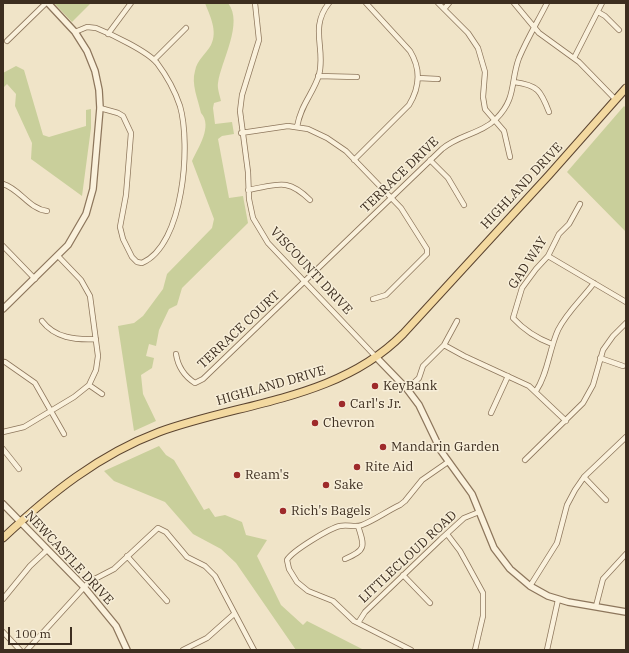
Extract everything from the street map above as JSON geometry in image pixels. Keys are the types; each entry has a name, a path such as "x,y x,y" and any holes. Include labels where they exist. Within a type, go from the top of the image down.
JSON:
{"main road":[{"name":"HIGHLAND DRIVE","path":"3,538 71,479 106,457 142,439 173,427 319,386 351,373 376,357 403,334 626,88"}],"street":[{"path":"3,309 58,256 76,235 89,204 93,189 100,108 99,90 95,70 86,51 75,32 47,3 7,41"},
{"path":"108,34 131,3"},
{"name":"VISCOUNTI DRIVE","path":"255,3 260,40 241,103 241,133 248,172 248,190 253,218 262,235 376,357"},
{"path":"297,127 302,109 318,76 321,57 318,30 323,12 329,3"},
{"path":"354,160 410,105 414,97 418,78 415,59 410,51 366,3"},
{"path":"438,3 468,33 478,48 485,72 483,103 485,109 504,132 510,157"},
{"path":"444,9 450,3"},
{"path":"514,3 534,28 574,58 616,100"},
{"name":"TERRACE DRIVE","path":"305,282 430,160 453,141 482,129 494,121 507,105 520,57 547,3"},
{"path":"574,58 602,3"},
{"path":"598,12 605,16 619,30"},
{"path":"75,32 91,27 108,34 154,60 169,83 180,105 185,132 186,151 180,198 169,231 155,253 145,262 139,264 132,257 120,227 126,195 131,133 123,116 100,108"},
{"path":"154,60 186,28"},
{"path":"318,76 357,77"},
{"path":"418,78 438,79"},
{"path":"514,82 535,87 542,95 549,112"},
{"path":"241,133 278,126 297,127 308,129 327,138 354,160 409,219 427,249 427,254 386,294 373,299"},
{"path":"430,160 448,178 464,205"},
{"path":"3,184 16,190 34,207 47,211"},
{"path":"248,190 280,184 290,185 301,190 310,200"},
{"name":"GAD WAY","path":"552,344 534,336 513,318 522,288 548,256 559,234 569,224 580,204"},
{"path":"3,246 35,279"},
{"path":"3,432 24,426 52,411 78,395 89,385 94,377 98,361 90,296 81,280 58,256"},
{"path":"548,256 626,302"},
{"name":"TERRACE COURT","path":"176,354 177,362 182,371 195,383 200,381 305,282"},
{"path":"536,391 545,373 552,344 566,317 594,283"},
{"path":"42,321 48,329 57,335 96,339"},
{"path":"406,389 419,378 423,366 444,345 457,321"},
{"path":"524,460 583,403 593,385 600,358 608,343 626,323"},
{"path":"444,345 459,354 508,376 536,391 566,421"},
{"path":"376,357 406,389 423,412 438,445 448,462 472,494 494,548 510,568 530,586 558,600 626,612"},
{"path":"600,358 623,366"},
{"path":"5,362 32,380 52,411 64,434"},
{"path":"491,413 508,376"},
{"path":"89,385 102,394"},
{"path":"530,586 553,550 570,497 584,477 626,438"},
{"path":"3,449 19,469"},
{"path":"411,650 358,623 333,601 313,595 302,587 287,565 287,560 292,554 333,528 343,525 358,526 403,503 422,480 448,462"},
{"path":"584,477 606,500"},
{"name":"NEWCASTLE DRIVE","path":"3,504 84,587 116,626 127,650"},
{"name":"LITTLECLOUD ROAD","path":"358,623 365,612 464,518 479,512"},
{"path":"345,559 357,554 363,548 363,540 358,526"},
{"path":"27,650 84,587 94,579 114,569 158,528 166,532 186,557 200,563 210,571 219,583 224,597 254,650"},
{"path":"447,534 460,551 483,593 483,616 475,650"},
{"path":"3,599 30,566 47,550"},
{"path":"596,606 603,579 626,554"},
{"path":"127,556 166,601"},
{"path":"403,575 430,603"},
{"path":"547,650 558,600"},
{"path":"184,650 207,638 234,614"},
{"path":"3,632 20,650"}],"green space":[{"path":"54,3 91,3 72,22"},
{"path":"205,3 228,3 232,11 234,21 233,31 218,83 221,101 214,103 213,108 215,124 232,122 234,134 222,136 218,139 229,198 243,196 248,223 182,288 177,305 169,309 159,330 156,346 149,344 146,356 154,358 152,368 141,375 143,394 156,421 134,431 118,326 134,323 143,316 163,289 167,274 212,228 214,219 192,161 201,144 206,124 195,92 194,76 196,67 211,45 214,34 211,18"},
{"path":"16,66 24,70 43,135 49,137 86,126 86,110 91,109 91,128 82,196 31,159 32,143 15,106 16,94 7,84 3,88 3,73"},
{"path":"624,106 626,108 626,232 567,172"},
{"path":"159,446 166,455 174,460 204,510 209,508 215,517 225,515 242,522 246,535 267,540 257,556 281,605 303,625 307,621 364,650 296,650 236,563 221,549 193,534 165,502 114,481 104,471"}],"place":[{"name":"KeyBank","path":"375,386"},
{"name":"Carl's Jr.","path":"342,404"},
{"name":"Chevron","path":"315,423"},
{"name":"Mandarin Garden","path":"383,447"},
{"name":"Rite Aid","path":"357,467"},
{"name":"Ream's","path":"237,475"},
{"name":"Sake","path":"326,485"},
{"name":"Rich's Bagels","path":"283,511"}]}
